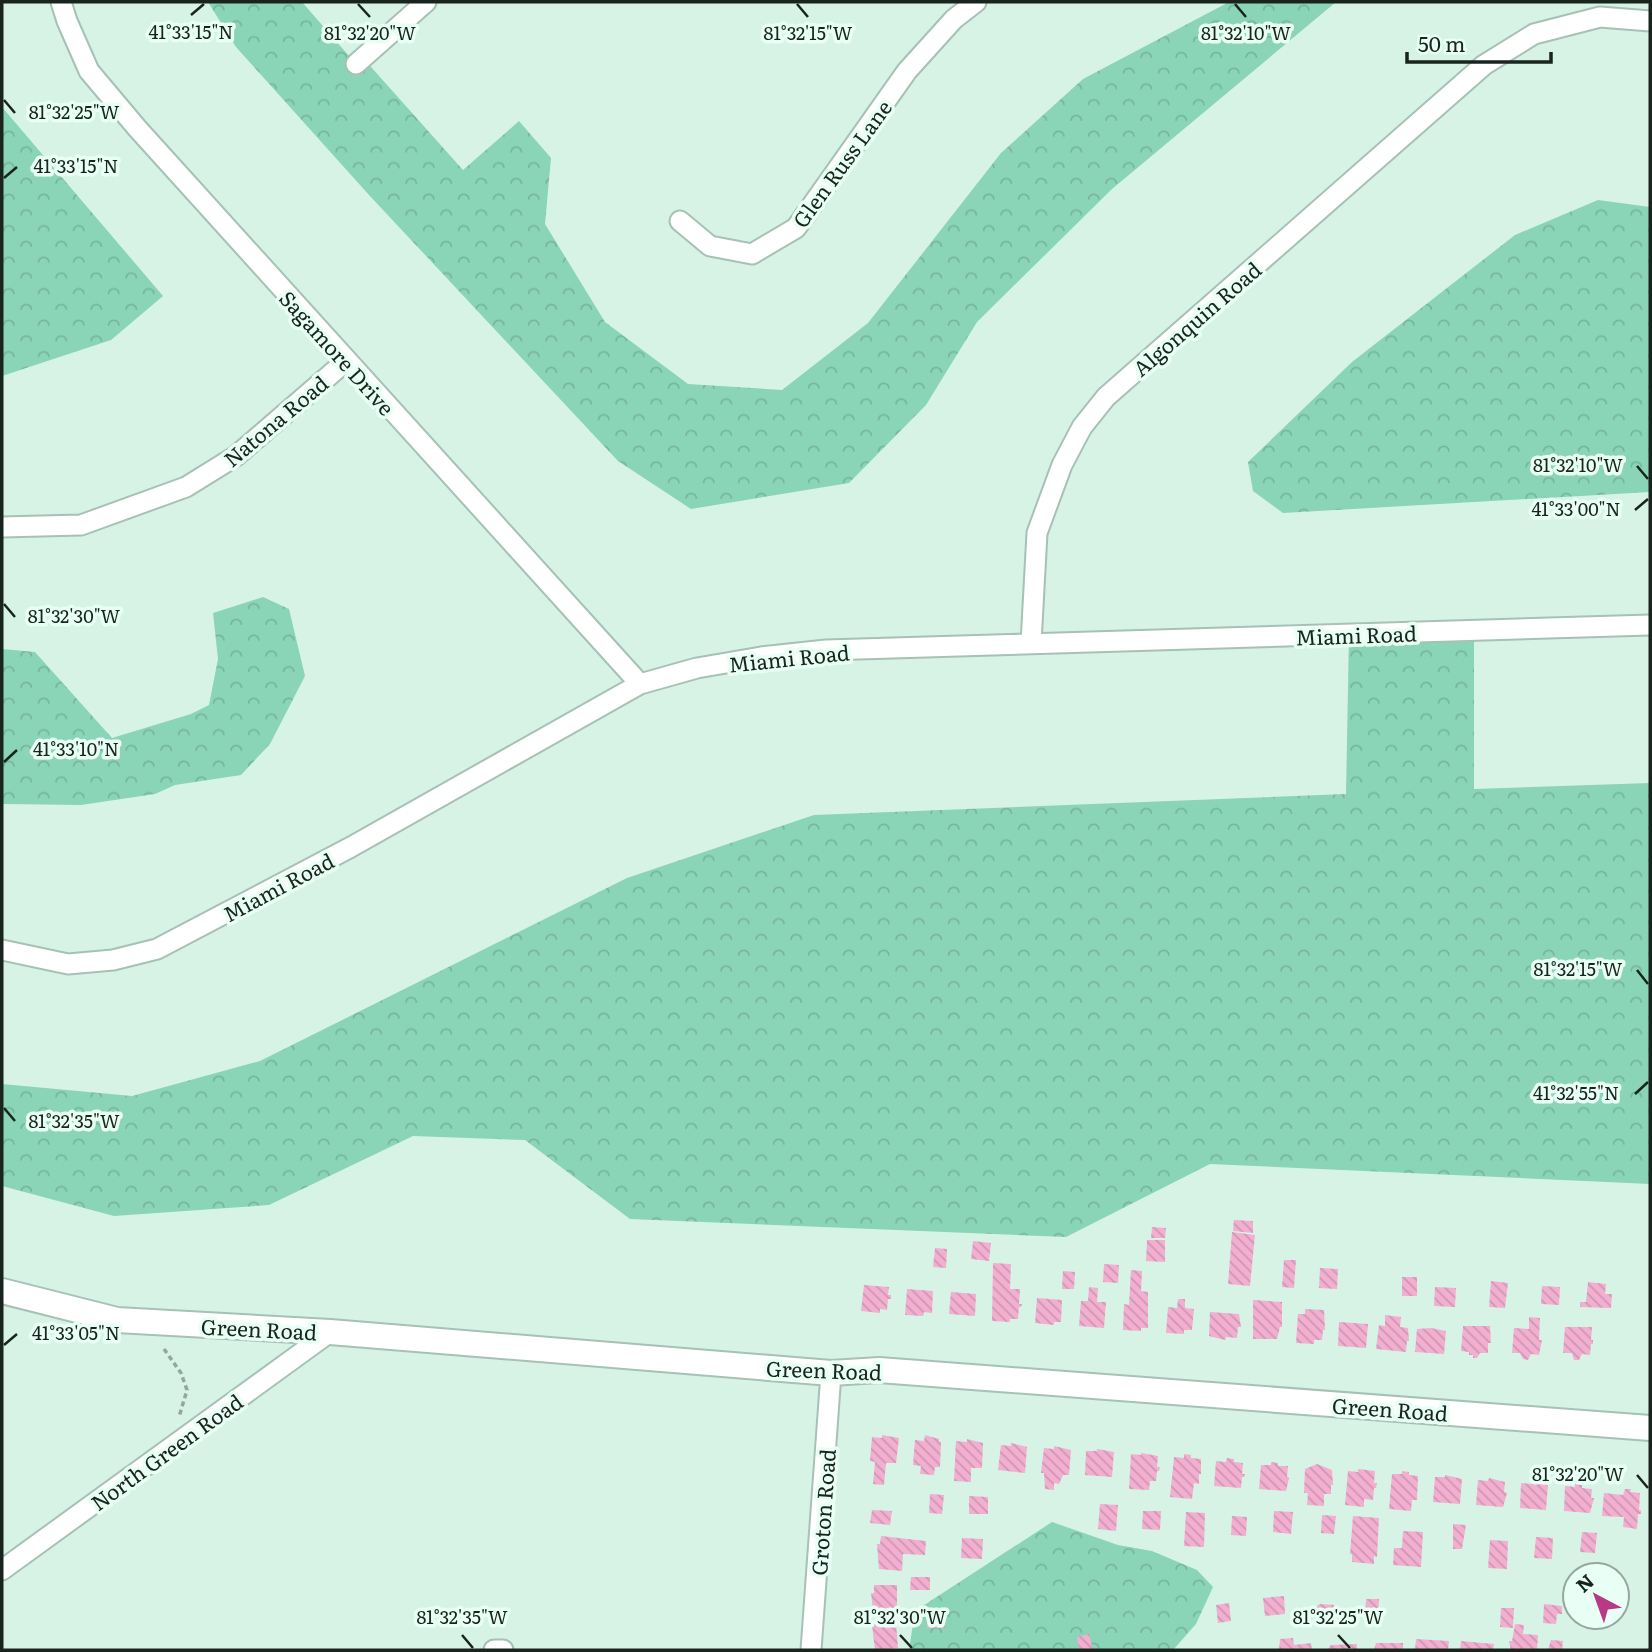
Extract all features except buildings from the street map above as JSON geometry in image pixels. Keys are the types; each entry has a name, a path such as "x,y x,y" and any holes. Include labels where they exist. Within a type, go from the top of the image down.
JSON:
{"main road":[{"name":"Green Road","path":"2,1291 117,1320 330,1332 831,1373 879,1370 1650,1428"}],"street":[{"name":"Sagamore Drive","path":"61,2 89,71 137,128 640,684"},
{"path":"356,64 426,2"},
{"name":"Glen Russ Lane","path":"680,221 710,246 752,254 796,229 907,71 954,19 976,2"},
{"name":"Algonquin Road","path":"1031,643 1037,533 1062,466 1083,427 1106,397 1484,65 1534,34 1600,17 1650,21"},
{"name":"Natona Road","path":"2,527 81,525 186,487 236,456 346,361"},
{"name":"Miami Road","path":"2,950 68,964 113,960 157,949 351,847 640,684 697,668 826,650 1650,625"},
{"name":"North Green Road","path":"2,1570 330,1332"},
{"name":"Groton Road","path":"811,1650 831,1373"},
{"path":"494,1650 503,1650"}],"path":[{"path":"164,1349 181,1373 187,1390 178,1417"}],"green space":[{"path":"208,2 302,2 356,64 363,58 463,170 519,121 551,158 545,224 605,322 688,384 782,390 868,323 1001,153 1083,79 1229,2 1336,2 1112,189 977,322 926,405 849,483 691,509 618,461 369,195 236,47"},
{"path":"2,107 163,296 111,340 2,376"},
{"path":"1598,200 1650,207 1650,492 1283,513 1253,491 1248,462 1352,362 1515,235"},
{"path":"263,597 289,609 305,676 270,744 241,775 175,785 155,794 81,805 2,804 2,649 35,652 112,738 191,714 209,705 218,659 213,613"},
{"path":"1474,630 1474,789 1650,783 1650,1184 1210,1164 1066,1237 630,1219 525,1140 413,1136 269,1205 114,1216 2,1186 2,1084 132,1096 260,1061 627,878 814,815 1346,794 1349,634"},
{"path":"1052,1522 1118,1545 1152,1551 1197,1570 1213,1587 1196,1624 1173,1650 909,1650 915,1611"}]}
